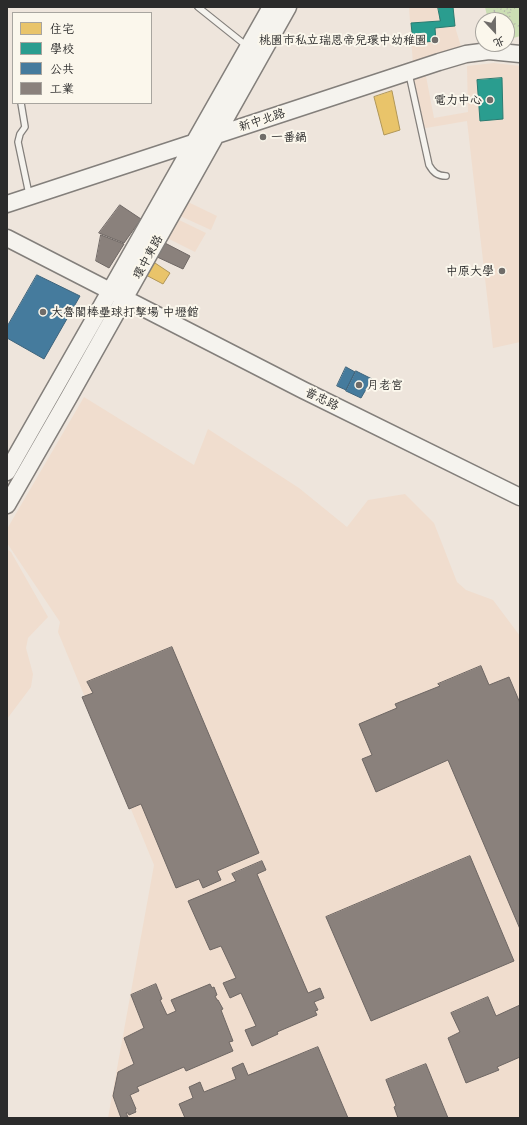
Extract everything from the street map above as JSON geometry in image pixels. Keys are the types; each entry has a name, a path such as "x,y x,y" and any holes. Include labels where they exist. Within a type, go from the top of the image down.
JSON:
{"street":[{"name":"環中東路","path":"7,472 271,7"},
{"name":"環中東路","path":"7,506 288,7"},
{"name":"新中北路","path":"7,204 217,134 466,54 489,51 520,54"},
{"name":"普忠路","path":"7,238 304,390 520,497"},
{"name":"普忠路","path":"124,299 145,296 520,485"}],"lane":[{"path":"198,7 248,47"},
{"path":"408,72 429,165 432,170 440,176 446,176"},
{"path":"21,104 25,127 20,134 18,142 30,197"}],"path":[{"path":"506,12 497,7 494,11 520,27"},
{"path":"503,7 510,10 517,7"}],"shaded area":[{"name":"桃園市私立瑞恩帝兒環中幼稚園","path":"409,7 454,7 456,30 462,50 413,65"},
{"name":"中原大學","path":"494,63 520,66 520,342 493,348 467,121 420,129 410,81 426,76 434,118 468,112 467,66"},
{"path":"186,201 217,216 211,230 178,215"},
{"path":"175,218 206,233 195,252 165,237"},
{"path":"84,397 194,465 208,429 299,488 347,527 368,500 405,494 434,523 457,582 466,590 493,600 520,636 520,1118 108,1118 154,865 58,632 60,622 7,543 7,529"},
{"path":"7,549 11,552 48,617 28,638 26,648 33,674 31,687 7,719"}],"green space":[{"path":"485,7 520,7 520,36 515,38 515,12 486,12"}],"building: 住宅":[{"path":"392,91 400,130 384,135 374,97"},
{"path":"152,261 170,273 163,284 144,274"}],"building: 學校":[{"path":"438,7 453,7 455,26 435,28 436,41 413,43 411,23 440,21"},
{"name":"電力中心","path":"502,78 503,119 480,121 477,80"}],"building: 公共":[{"name":"大魯閣棒壘球打擊場 中壢館","path":"37,275 80,296 44,359 7,338 7,327"},
{"path":"346,367 355,372 346,390 337,386"},
{"name":"月老宮","path":"356,371 372,379 361,398 346,391"}],"building: 工業":[{"path":"120,205 141,219 124,243 99,233"},
{"path":"101,235 124,244 109,268 96,261"},
{"path":"163,242 190,256 183,269 155,256"},
{"path":"172,647 259,853 217,871 221,880 203,888 199,879 176,888 141,804 129,809 82,697 93,693 87,682"},
{"path":"481,666 489,685 509,677 520,703 520,929 448,760 376,792 362,759 372,755 359,724 397,708 395,704 440,686 438,684"},
{"path":"470,856 514,961 371,1021 326,917"},
{"path":"262,861 266,870 257,874 308,993 320,988 324,998 314,1002 318,1010 315,1011 317,1015 277,1032 278,1034 252,1046 245,1030 256,1026 241,993 230,998 223,983 236,978 221,946 210,950 188,901 236,881 232,874"},
{"path":"156,984 162,999 160,1000 167,1015 176,1011 171,1000 210,984 212,988 214,987 217,995 215,996 223,1009 221,1010 233,1041 229,1042 233,1051 186,1071 184,1067 137,1087 139,1091 130,1095 136,1112 129,1115 126,1113 128,1117 121,1118 113,1096 118,1072 134,1064 124,1038 144,1028 131,995"},
{"path":"488,997 496,1016 520,1005 520,1057 497,1067 499,1070 466,1083 448,1038 460,1032 451,1013"},
{"path":"318,1047 348,1118 185,1118 179,1104 193,1098 189,1087 200,1082 204,1092 236,1079 232,1068 243,1063 248,1075"},
{"path":"426,1064 448,1118 398,1118 394,1107 396,1106 386,1080"}],"place":[{"name":"桃園市私立瑞恩帝兒環中幼稚園","path":"435,40"},
{"name":"電力中心","path":"490,100"},
{"name":"一番鍋","path":"263,137"},
{"name":"中原大學","path":"502,271"},
{"name":"大魯閣棒壘球打擊場 中壢館","path":"43,312"},
{"name":"月老宮","path":"359,385"}]}
